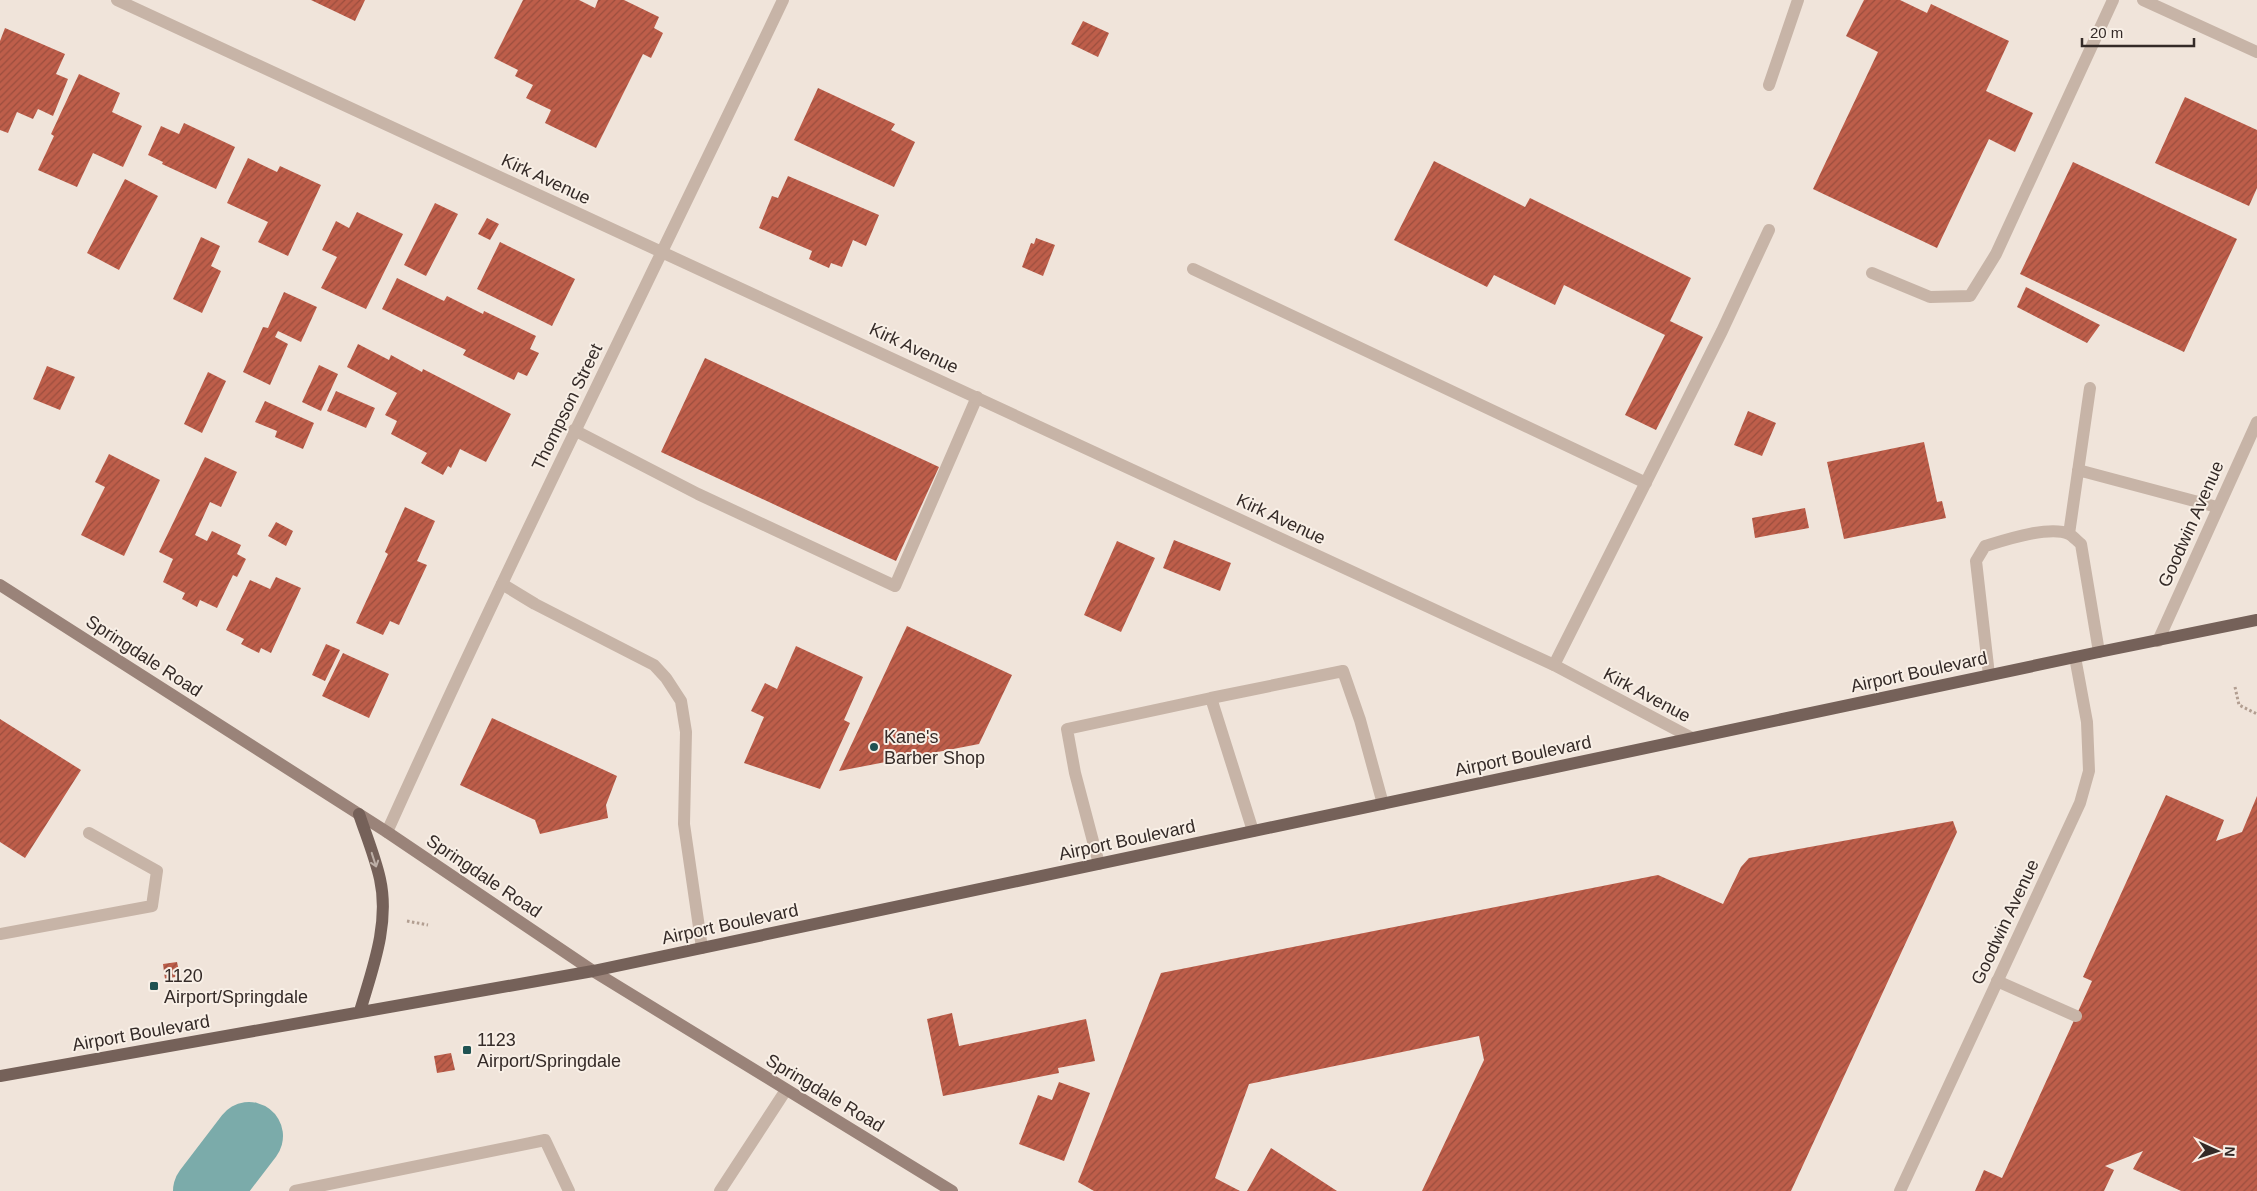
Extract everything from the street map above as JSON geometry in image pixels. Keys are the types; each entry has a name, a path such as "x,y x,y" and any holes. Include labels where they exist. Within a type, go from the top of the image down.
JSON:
{"main road":[{"name":"Springdale Road","path":"0,585 387,832 593,971 952,1191"},
{"name":"Airport Boulevard","path":"0,1076 593,971 2098,652 2257,620"},
{"path":"358,814 380,880 382,917 378,948 360,1012"}],"street":[{"name":"Kirk Avenue","path":"117,0 1554,665 1692,738"},
{"name":"Thompson Street","path":"387,832 574,430 663,252 782,0"},
{"path":"1769,85 1798,0"},
{"path":"1872,273 1930,297 1970,296 1996,254 2113,0"},
{"path":"2144,0 2257,52"},
{"path":"1554,665 1722,331 1769,230"},
{"path":"1193,269 1646,483"},
{"path":"2069,534 2090,388"},
{"path":"574,430 698,494 895,586 977,397"},
{"name":"Goodwin Avenue","path":"2158,641 2257,422"},
{"path":"2078,470 2217,507"},
{"path":"1989,675 1976,561 1985,546 2053,530 2069,534 2081,544 2098,652"},
{"path":"502,584 535,604 654,665 666,678 681,701 687,740 684,824 702,948"},
{"name":"Goodwin Avenue","path":"1900,1191 2080,803 2089,770 2087,722 2075,657"},
{"path":"1099,864 1076,774 1067,729 1211,698 1343,671 1360,720 1383,804"},
{"path":"1211,698 1253,831"},
{"path":"0,934 152,906 157,871 89,833"},
{"path":"1998,981 2076,1016"},
{"path":"720,1191 786,1090"},
{"path":"295,1191 545,1140 569,1191"}],"path":[{"path":"2235,687 2239,705 2257,714"},
{"path":"400,919 428,925"}],"building":[{"path":"311,0 365,0 355,21"},
{"path":"523,0 579,0 595,8 598,0 624,0 659,17 654,28 663,33 651,58 643,54 596,148 545,123 551,110 526,98 533,85 515,76 518,70 494,58"},
{"path":"1864,0 1900,0 1927,13 1931,4 2009,41 1986,91 2033,113 2015,152 1989,139 1937,248 1813,189 1878,52 1846,36"},
{"path":"1083,21 1109,33 1098,57 1071,44"},
{"path":"5,28 65,54 56,74 68,79 53,116 38,109 33,119 17,112 8,133 0,130 0,41"},
{"path":"79,74 120,93 112,112 142,126 123,167 93,153 77,187 38,170 54,136 51,134"},
{"path":"818,88 895,124 891,130 915,142 894,187 794,140"},
{"path":"2185,97 2257,130 2257,188 2249,206 2155,163"},
{"path":"184,123 235,147 216,189 162,164 163,162 148,155 161,126 179,134"},
{"path":"248,158 277,172 280,166 321,185 288,256 258,242 268,222 227,203"},
{"path":"1434,161 1525,207 1530,198 1691,278 1670,321 1703,337 1656,430 1625,415 1665,335 1564,285 1555,305 1494,275 1487,287 1394,240"},
{"path":"2073,162 2237,239 2184,352 2020,274"},
{"path":"788,176 879,215 866,246 853,240 842,267 831,263 829,268 809,259 812,251 759,228 772,196 778,198"},
{"path":"125,179 158,196 119,270 87,253"},
{"path":"435,203 458,214 426,276 404,265"},
{"path":"357,212 403,234 366,309 321,288 337,257 322,250 336,221 349,228"},
{"path":"487,218 499,224 490,240 478,234"},
{"path":"201,237 220,246 211,266 221,271 202,313 173,299"},
{"path":"1036,238 1055,245 1043,276 1022,267 1031,243 1034,244"},
{"path":"500,242 575,279 552,326 477,289"},
{"path":"397,278 444,301 447,296 483,314 484,311 536,336 530,349 539,353 527,376 518,372 514,380 463,355 466,350 382,309"},
{"path":"2026,287 2100,325 2087,343 2017,307"},
{"path":"284,292 317,307 301,342 278,331 275,337 288,344 270,385 243,372 263,327 268,328"},
{"path":"358,344 389,360 391,355 422,372 423,369 511,414 486,462 460,449 451,468 448,466 443,475 421,463 427,453 391,434 397,421 385,415 397,393 347,367"},
{"path":"705,358 939,467 896,561 661,452"},
{"path":"319,365 338,374 321,411 302,402"},
{"path":"47,366 75,377 60,410 33,399"},
{"path":"208,372 226,381 202,433 184,424"},
{"path":"336,391 375,408 366,428 327,411"},
{"path":"265,401 314,423 303,449 275,437 277,431 255,422"},
{"path":"1748,411 1776,423 1762,456 1734,445"},
{"path":"1924,442 1937,502 1942,501 1946,518 1844,539 1827,462"},
{"path":"109,454 160,480 124,556 81,535 105,487 95,482"},
{"path":"205,457 237,472 221,507 210,502 195,535 207,541 212,531 241,545 237,554 246,559 237,577 233,575 217,608 200,600 197,607 182,599 185,593 163,582 173,559 159,552"},
{"path":"405,507 435,521 417,561 427,565 399,625 390,621 383,635 356,623 388,554 385,552"},
{"path":"1805,508 1809,528 1755,538 1752,518"},
{"path":"276,522 293,531 286,546 268,536"},
{"path":"1174,540 1231,563 1220,591 1163,568"},
{"path":"1117,541 1155,558 1121,632 1084,615"},
{"path":"276,577 301,588 271,653 261,648 259,653 241,644 244,639 226,630 250,580 270,589"},
{"path":"907,626 1012,675 979,744 839,771"},
{"path":"326,644 340,650 325,681 312,675"},
{"path":"796,646 863,677 844,720 850,723 820,789 744,763 764,717 751,711 765,683 777,689"},
{"path":"343,653 389,674 369,718 322,696"},
{"path":"492,718 617,776 606,805 608,818 540,834 535,820 460,785"},
{"path":"0,719 81,770 25,858 0,842"},
{"path":"2166,795 2224,820 2216,841 2242,832 2257,796 2257,1191 2181,1191 2133,1169 2143,1151 2105,1166 2114,1170 2104,1191 1975,1191 1984,1170 2002,1178 2092,981 2083,977"},
{"path":"1953,821 1957,832 1791,1191 1422,1191 1484,1060 1479,1036 1249,1084 1215,1178 1240,1191 1094,1191 1078,1182 1161,973 1658,875 1723,904 1741,867 1749,858"},
{"path":"177,962 180,976 165,979 163,964"},
{"path":"952,1013 959,1046 1086,1019 1095,1061 1058,1068 1059,1073 943,1096 927,1019"},
{"path":"451,1053 455,1070 437,1073 434,1056"},
{"path":"1059,1082 1090,1093 1064,1161 1019,1144 1038,1095 1052,1100"},
{"path":"1271,1148 1337,1191 1247,1191"}],"waterway":[{"path":"207,1191 249,1136"}],"place":[{"name":"Kane's Barber Shop","path":"874,747"},
{"name":"1120 Airport/Springdale","path":"154,986"},
{"name":"1123 Airport/Springdale","path":"467,1050"}]}
